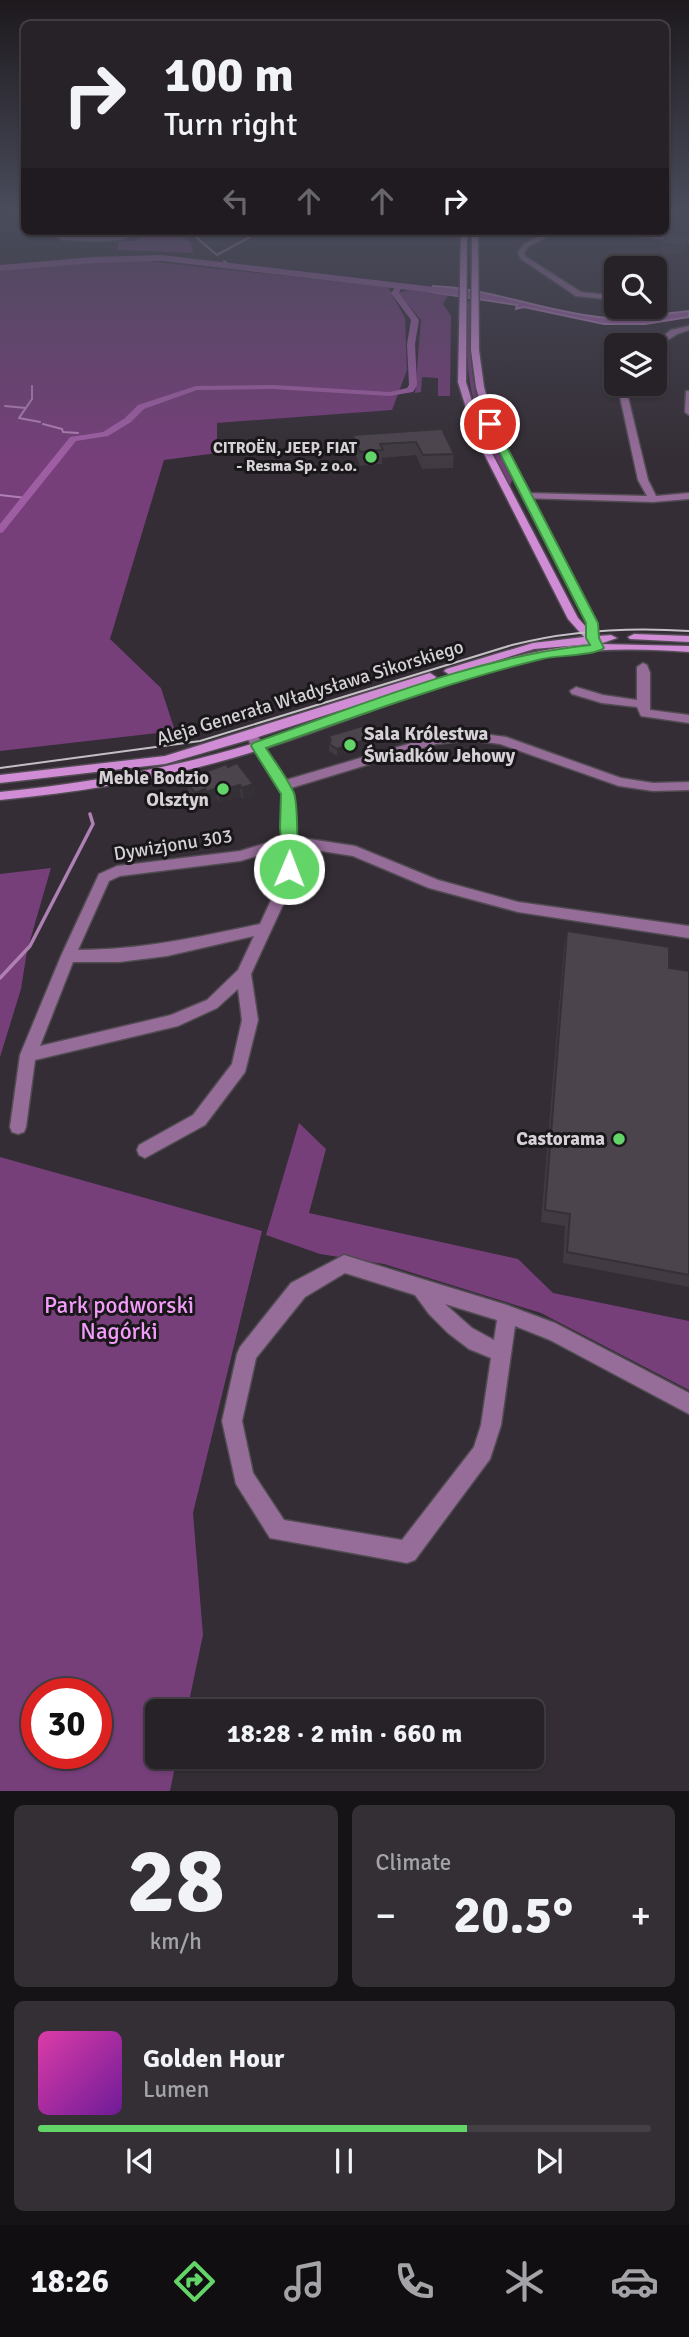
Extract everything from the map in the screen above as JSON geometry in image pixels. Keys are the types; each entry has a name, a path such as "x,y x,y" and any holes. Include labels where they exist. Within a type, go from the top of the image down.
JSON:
{"main road":[{"path":"463,294 462,382 474,425 573,619 595,643"},
{"path":"476,294 475,350 480,387 490,424 592,623 595,643"},
{"name":"Aleja Generała Władysława Sikorskiego","path":"592,623 629,637"},
{"name":"Aleja Generała Władysława Sikorskiego","path":"0,796 78,789 117,782 548,653 629,637 689,639"},
{"name":"Aleja Generała Władysława Sikorskiego","path":"595,643 689,649"},
{"name":"Aleja Generała Władysława Sikorskiego","path":"0,779 165,760 255,741"}],"street":[{"path":"578,294 604,297"},
{"path":"667,337 674,332 689,328"},
{"path":"689,393 689,412"},
{"path":"624,396 643,480 653,499"},
{"path":"526,496 653,499 689,496"},
{"path":"643,667 646,675 641,704 645,713 689,719"},
{"path":"576,691 601,699 641,704"},
{"path":"28,1055 173,1021 212,1004 244,974 286,883 290,841 288,794 285,785 435,740 469,736 502,740 619,782 653,787 689,786"},
{"name":"Aleja Generała Władysława Sikorskiego","path":"255,741 285,785"},
{"path":"290,841 355,850 433,884 518,907 689,932"},
{"name":"Dywizjonu 303","path":"18,1127 28,1055 68,956 104,878 117,871 240,856 290,841"},
{"path":"68,956 120,956 167,950 265,928"},
{"path":"145,1150 199,1120 239,1067 250,1020 244,974"},
{"path":"507,1314 491,1426 483,1452 407,1552 278,1530 243,1477 232,1421 247,1354 298,1290 344,1264 507,1314 555,1332 689,1404"},
{"path":"421,1287 433,1307 481,1347 500,1352"}],"green space":[{"path":"0,294 392,294 405,318 407,370 392,410 217,423 217,453 164,460 110,639 161,688 175,731 0,751"},
{"path":"398,294 452,294 443,304 451,316 450,396 438,396 438,378 422,377 421,392 415,393 421,320"},
{"path":"467,301 472,302 471,357 475,389 486,424 512,480 510,486 484,434 473,397 467,361"},
{"path":"51,868 27,951 21,989 0,1057 0,874"},
{"path":"299,1123 326,1149 309,1213 518,1259 553,1293 689,1321 689,1390 541,1313 384,1264 320,1254 266,1235"},
{"name":"Park podworski Nagórki","path":"0,1157 262,1231 193,1513 203,1635 190,1699 145,1699 145,1769 175,1769 170,1791 0,1791"}],"shaded area":[{"path":"441,294 486,294 604,319 667,319 667,314 689,311 689,317 645,324 604,324 524,307 516,309 517,305"}],"building":[{"path":"442,429 454,454 423,455 416,442 380,444 383,450 360,452 353,435"},
{"path":"362,726 371,738 337,749 329,744 329,736"},
{"path":"237,763 253,784 218,791 216,788 207,792 205,789 195,793 187,782 226,764 228,767"},
{"name":"Castorama","path":"567,931 669,947 669,968 689,971 689,1275 567,1252 570,1214 545,1210"}],"waterway":[{"path":"0,530 73,439 105,434 128,420 141,407 196,388 273,387 390,394 410,390 413,385 411,344 415,320 395,294"},
{"path":"26,408 32,399 32,386"},
{"path":"5,406 26,408"},
{"path":"26,408 19,418 40,422"},
{"path":"43,424 62,429 63,432 78,433"},
{"path":"0,495 26,498"},
{"path":"0,978 30,946 93,824 90,814"}],"tram line":[{"path":"0,768 200,741 534,640 600,631 689,631"}],"place":[{"name":"CITROËN, JEEP, FIAT - Resma Sp. z o.o.","path":"371,457"},
{"name":"Sala Królestwa Świadków Jehowy","path":"350,745"},
{"name":"Meble Bodzio Olsztyn","path":"223,789"},
{"name":"Castorama","path":"619,1139"}],"route":[{"path":"289,869 291,854 288,794 285,785 258,746 371,706 507,664 555,652 598,648 593,638 592,623 490,424"}]}
